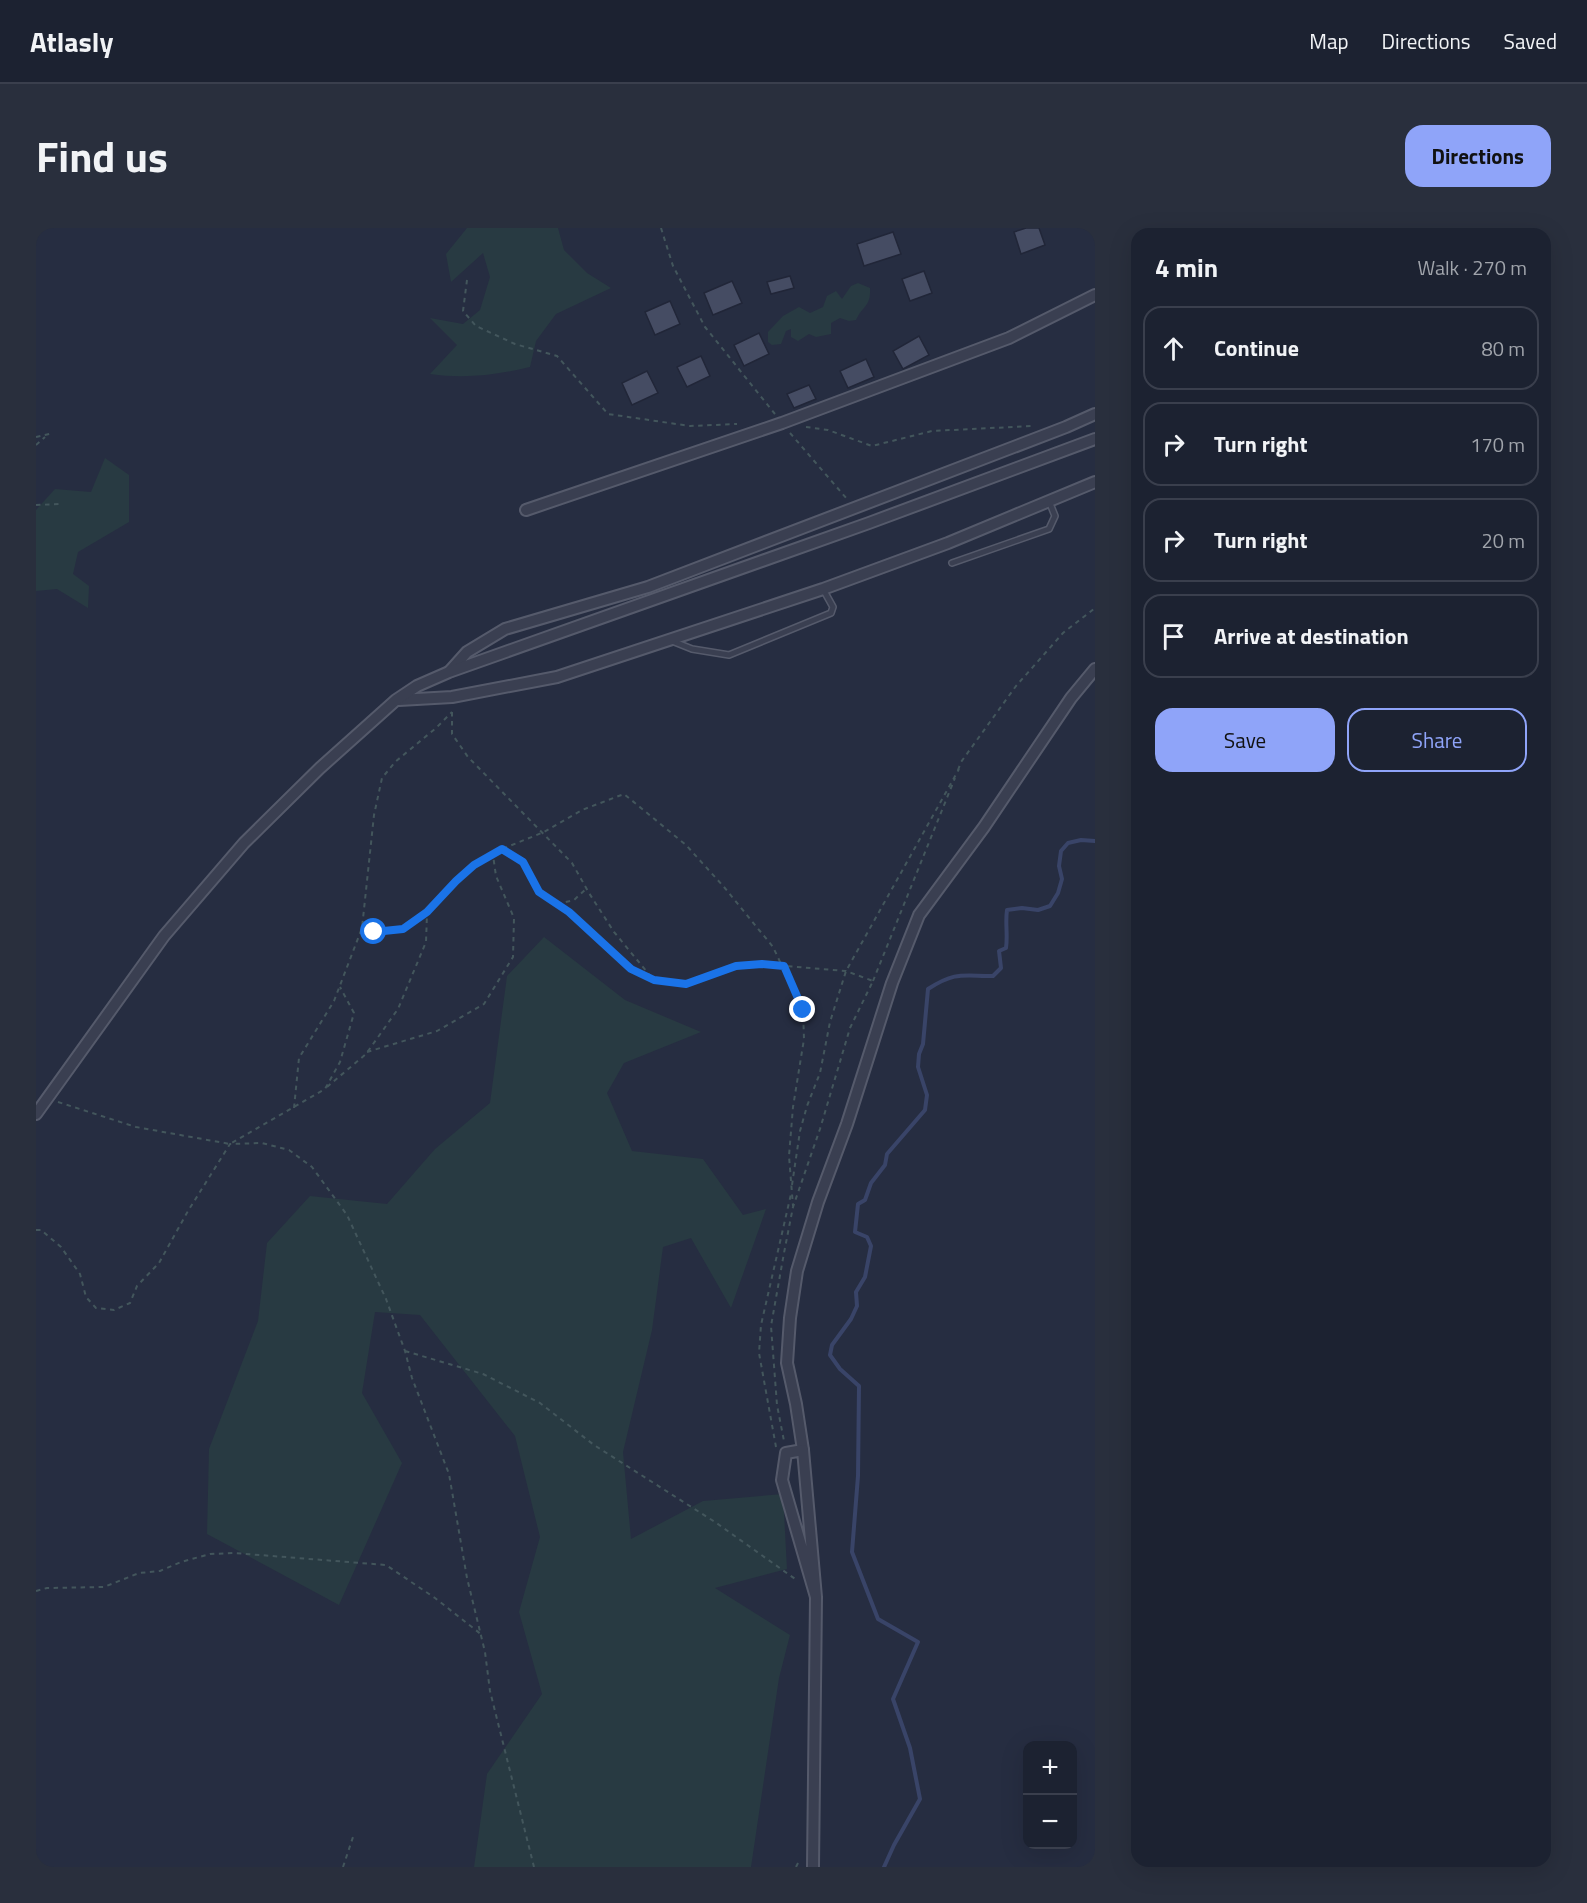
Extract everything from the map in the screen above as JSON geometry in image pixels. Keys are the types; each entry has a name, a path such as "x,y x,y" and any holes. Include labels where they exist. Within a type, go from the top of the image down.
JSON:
{"street":[{"path":"526,510 782,423 1009,338 1095,295"},
{"path":"449,672 466,652 505,629 648,587 1095,414"},
{"path":"36,1114 164,936 244,843 320,768 396,700 417,686 449,672 869,524 1095,439"},
{"path":"396,700 452,697 557,677 823,589 948,543 1095,482"},
{"path":"813,1867 816,1597 803,1450 787,1363 790,1318 797,1271 892,983 919,915 984,827 1071,698 1095,669"},
{"path":"803,1450 781,1450 782,1480 816,1597"}],"lane":[{"path":"952,563 1049,529 1055,516 1049,501"},
{"path":"669,640 692,649 729,655 831,613 833,607 823,589"}],"path":[{"path":"661,228 674,266 705,327 782,423 854,507"},
{"path":"467,280 463,311 476,326 515,344 557,356 608,414 690,426 747,424"},
{"path":"805,427 828,430 872,446 932,431 1032,426"},
{"path":"36,437 54,433"},
{"path":"36,445 46,435"},
{"path":"36,505 60,504"},
{"path":"781,1450 759,1353 761,1325 792,1191 800,1131 820,1073 830,1022 846,971 959,769 1016,686 1063,633 1095,608"},
{"path":"452,697 452,734 468,757 572,863 614,932 654,980"},
{"path":"294,1108 299,1058 334,1001 362,928 374,815 382,777 395,762 452,712"},
{"path":"781,1450 771,1326 793,1207 820,1129 850,1028 873,981 959,769"},
{"path":"362,928 374,932 403,929 427,912 474,865 502,849 544,832 582,810 624,794 686,845 724,887 773,947 803,1010 804,1039 793,1107 789,1156 793,1207"},
{"path":"502,849 523,862 539,892 599,938 631,969 654,980 686,984 736,966 762,964 846,971 873,981"},
{"path":"367,1052 437,1031 484,1004 513,957 514,918 496,876 493,855"},
{"path":"557,904 574,900 586,889"},
{"path":"36,1230 41,1230 61,1247 80,1274 86,1297 96,1308 114,1310 130,1302 137,1286 159,1263 230,1144 325,1089 367,1052 398,1009 426,942 427,912"},
{"path":"325,1089 340,1062 354,1013 339,986"},
{"path":"47,1099 135,1127 230,1144 262,1143 290,1149 312,1167 347,1215 386,1299 412,1378 449,1474 467,1578 482,1635 490,1691 534,1867"},
{"path":"405,1351 483,1374 540,1403 594,1444 716,1522 800,1582"},
{"path":"36,1591 47,1588 104,1587 139,1573 160,1571 210,1554 234,1553 386,1565 435,1598 482,1635"},
{"path":"343,1867 354,1834"}],"shaded area":[{"path":"467,228 558,228 564,250 587,273 611,288 556,314 536,341 530,367 480,375 430,374 457,345 430,318 463,324 480,310 490,277 483,253 451,282 446,254"},
{"path":"858,283 870,288 870,294 868,303 856,320 849,321 840,318 831,323 831,334 816,337 809,334 798,341 791,337 791,329 786,331 781,344 772,345 768,342 768,332 783,316 799,307 810,313 823,307 827,296 836,291 842,299 851,286"},
{"path":"105,458 129,475 129,522 78,552 73,574 89,586 88,608 57,589 36,591 36,510 55,489 91,492"},
{"path":"544,937 625,1000 701,1032 624,1063 607,1093 632,1151 703,1159 743,1215 766,1209 731,1308 691,1238 663,1247 652,1330 623,1452 631,1539 703,1501 783,1494 787,1569 715,1588 790,1635 779,1678 751,1867 474,1867 487,1774 542,1694 519,1612 540,1537 515,1436 420,1315 375,1312 362,1393 402,1463 339,1605 207,1534 209,1449 258,1321 267,1243 310,1196 387,1204 435,1149 490,1103 507,976"}],"building":[{"path":"1026,228 1039,228 1045,245 1021,254 1014,232"},
{"path":"893,232 901,254 864,266 857,244"},
{"path":"924,271 932,293 910,301 902,279"},
{"path":"790,276 794,288 771,294 767,282"},
{"path":"732,281 742,303 713,315 704,293"},
{"path":"670,301 680,324 655,335 645,312"},
{"path":"759,333 769,354 744,366 734,345"},
{"path":"919,336 929,355 903,369 893,351"},
{"path":"701,356 710,376 687,387 677,367"},
{"path":"866,359 874,377 848,388 840,371"},
{"path":"647,371 658,393 632,405 622,383"},
{"path":"809,385 816,399 794,408 787,394"}],"waterway":[{"path":"884,1867 920,1799 910,1748 893,1699 918,1642 878,1619 852,1552 858,1476 859,1386 840,1369 830,1355 832,1345 851,1319 857,1306 856,1292 865,1277 871,1246 867,1237 855,1232 858,1204 865,1200 871,1183 885,1165 887,1154 925,1110 927,1095 918,1067 923,1044 928,989 953,977 993,976 1001,968 999,951 1006,948 1007,910 1022,908 1038,910 1050,906 1058,893 1062,879 1059,866 1061,851 1068,843 1081,840 1095,841"}],"route":[{"path":"374,932 403,929 427,912 474,865 502,849 523,862 539,892 569,912 631,969 654,980 686,984 736,966 762,964 784,966 803,1010"}]}
